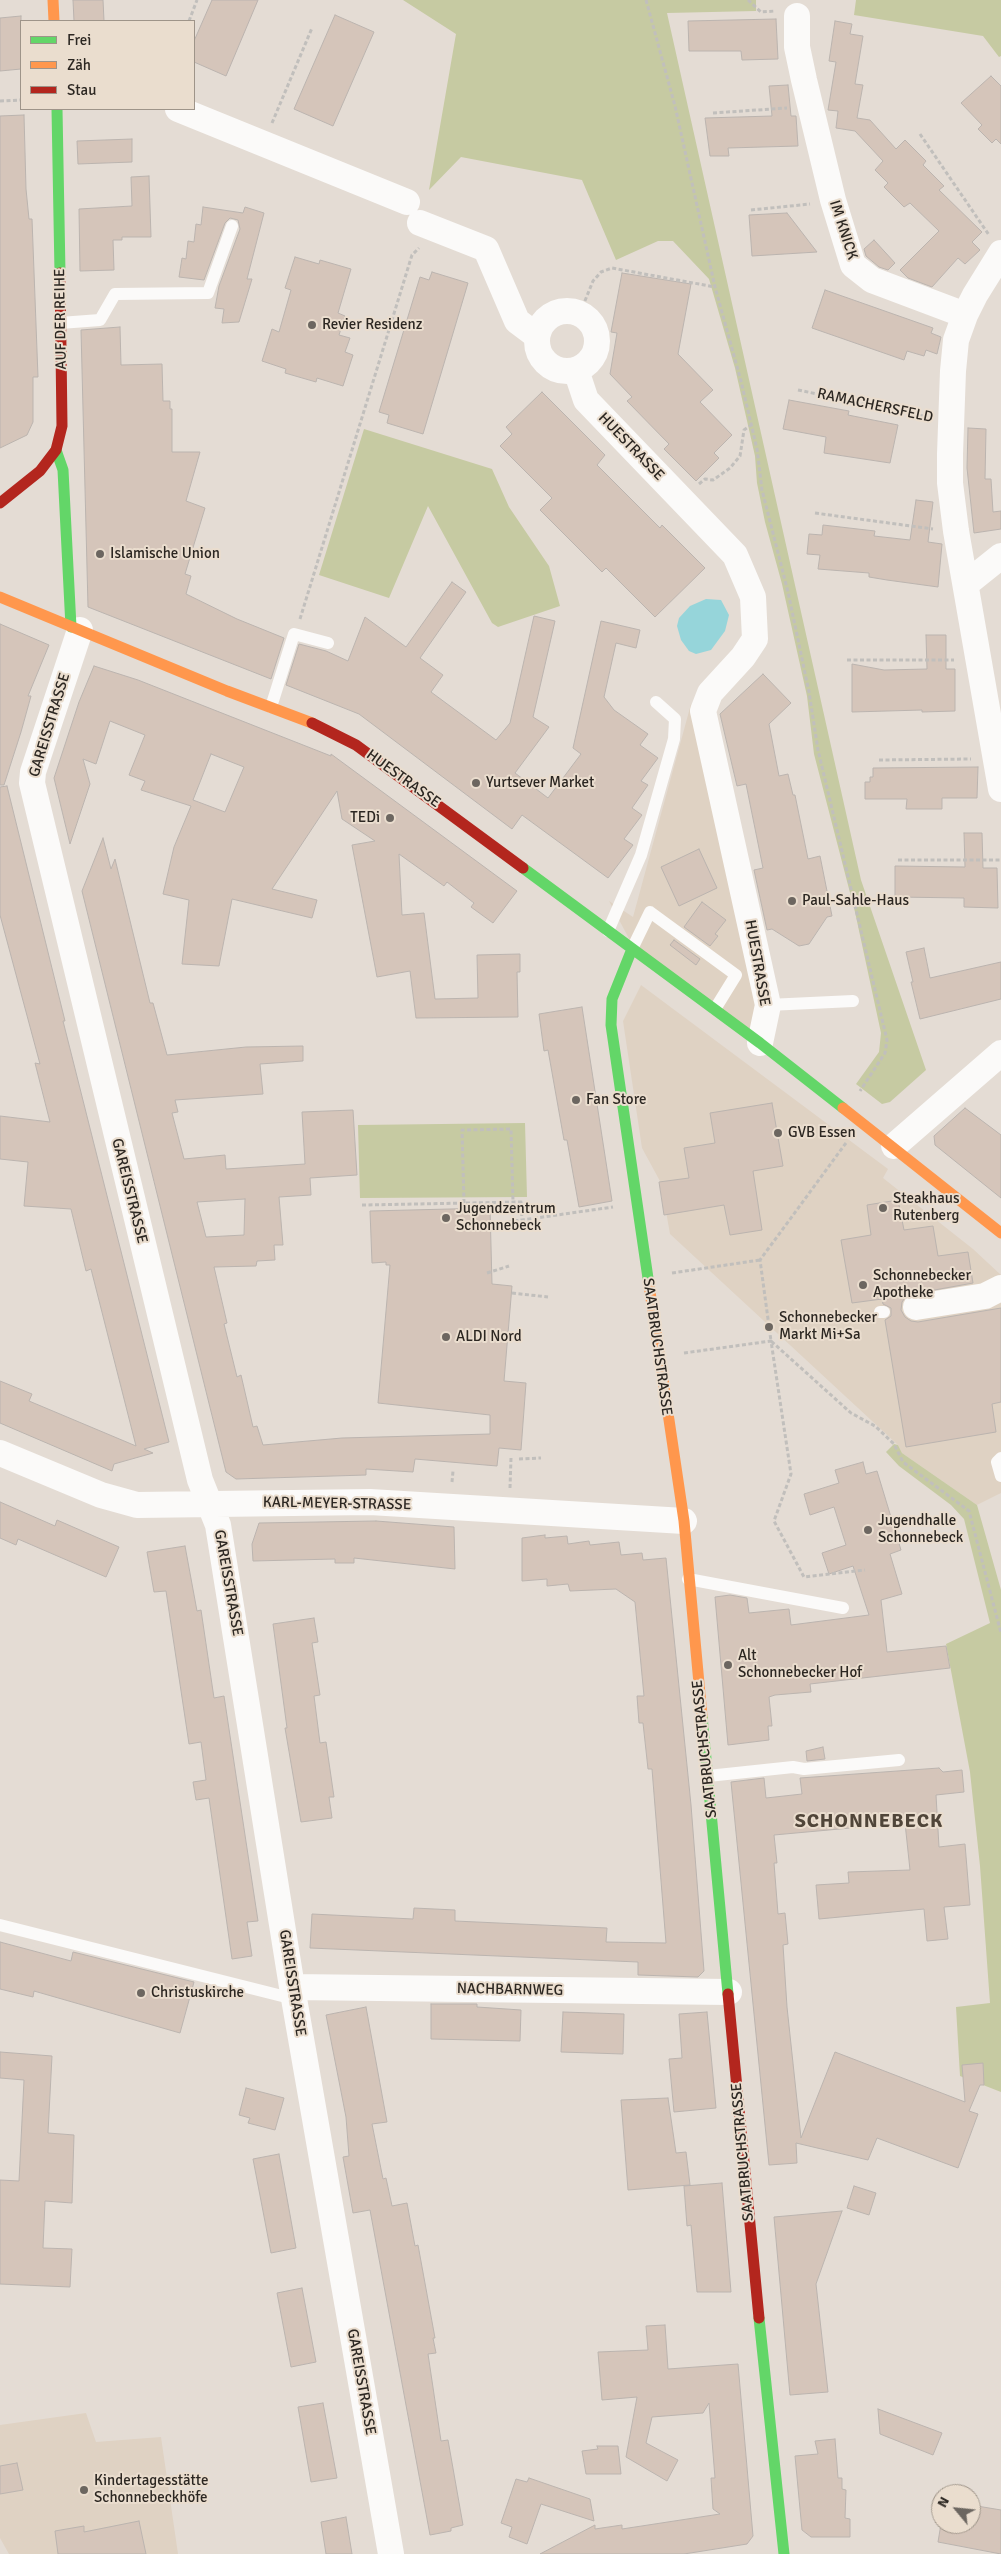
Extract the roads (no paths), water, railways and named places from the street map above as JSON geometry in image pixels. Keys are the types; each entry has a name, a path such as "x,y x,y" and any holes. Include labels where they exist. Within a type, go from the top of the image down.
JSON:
{"main road":[{"path":"53,0 54,20"},
{"name":"AUF DER REIHE","path":"0,503 31,481 56,450 62,426 57,110"},
{"path":"56,450 63,470 75,628"},
{"name":"HUESTRASSE","path":"0,597 299,717 356,745 760,1042 894,1146 1001,1233"},
{"name":"SAATBRUCHSTRASSE","path":"632,949 620,975 612,1000 611,1025 684,1522 753,2265 784,2554"}],"street":[{"name":"IM KNICK","path":"798,16 797,48 833,200 853,264 862,274 883,284 965,315"},
{"path":"180,110 264,144 486,249 517,321 537,336"},
{"name":"RAMACHERSFELD","path":"996,245 988,272 965,315 956,340 951,422 950,483 956,532 1001,789"},
{"path":"571,310 580,313 591,324 597,338 592,358 576,370 558,370 544,361 539,353 537,336 540,327 553,314 571,310"},
{"name":"HUESTRASSE","path":"576,370 586,400 735,555 753,597 755,639 743,657 710,693 703,711 768,1005 760,1042"},
{"path":"966,584 1001,556"},
{"name":"GAREISSTRASSE","path":"75,628 33,772 32,783 200,1480 211,1504 224,1552 293,1993 390,2554"},
{"path":"894,1146 1001,1053"},
{"path":"916,1306 985,1296 1001,1288"},
{"name":"KARL-MEYER-STRASSE","path":"0,1452 121,1502 137,1505 370,1502 684,1522"},
{"name":"NACHBARNWEG","path":"293,1993 729,1992"}],"lane":[{"path":"60,323 100,320 114,294 208,293 232,226"},
{"path":"271,707 294,634 328,643"},
{"path":"608,931 641,855 674,739 675,719 656,702"},
{"path":"632,949 650,912 736,975 714,1008"},
{"path":"768,1005 853,1001"},
{"path":"1001,1458 998,1462 1001,1476"},
{"path":"688,1579 842,1608"},
{"path":"708,1776 793,1767 804,1769 899,1760"},
{"path":"0,1925 293,1993"}],"water":[{"path":"706,599 721,600 729,615 725,631 711,650 696,654 689,651 681,640 677,626 679,618 690,606"}],"place":[{"name":"Revier Residenz","path":"312,325"},
{"name":"Islamische Union","path":"100,554"},
{"name":"Yurtsever Market","path":"476,783"},
{"name":"TEDi","path":"390,818"},
{"name":"Paul-Sahle-Haus","path":"792,901"},
{"name":"Fan Store","path":"576,1100"},
{"name":"GVB Essen","path":"778,1133"},
{"name":"Steakhaus Rutenberg","path":"883,1208"},
{"name":"Jugendzentrum Schonnebeck","path":"446,1218"},
{"name":"Schonnebecker Apotheke","path":"863,1285"},
{"name":"Schonnebecker Markt Mi+Sa","path":"769,1327"},
{"name":"ALDI Nord","path":"446,1337"},
{"name":"Jugendhalle Schonnebeck","path":"868,1530"},
{"name":"Alt Schonnebecker Hof","path":"728,1665"},
{"name":"Christuskirche","path":"141,1993"},
{"name":"Kindertagesstätte Schonnebeckhöfe","path":"84,2490"}],"district":[{"name":"SCHONNEBECK","path":"869,1822"}]}
